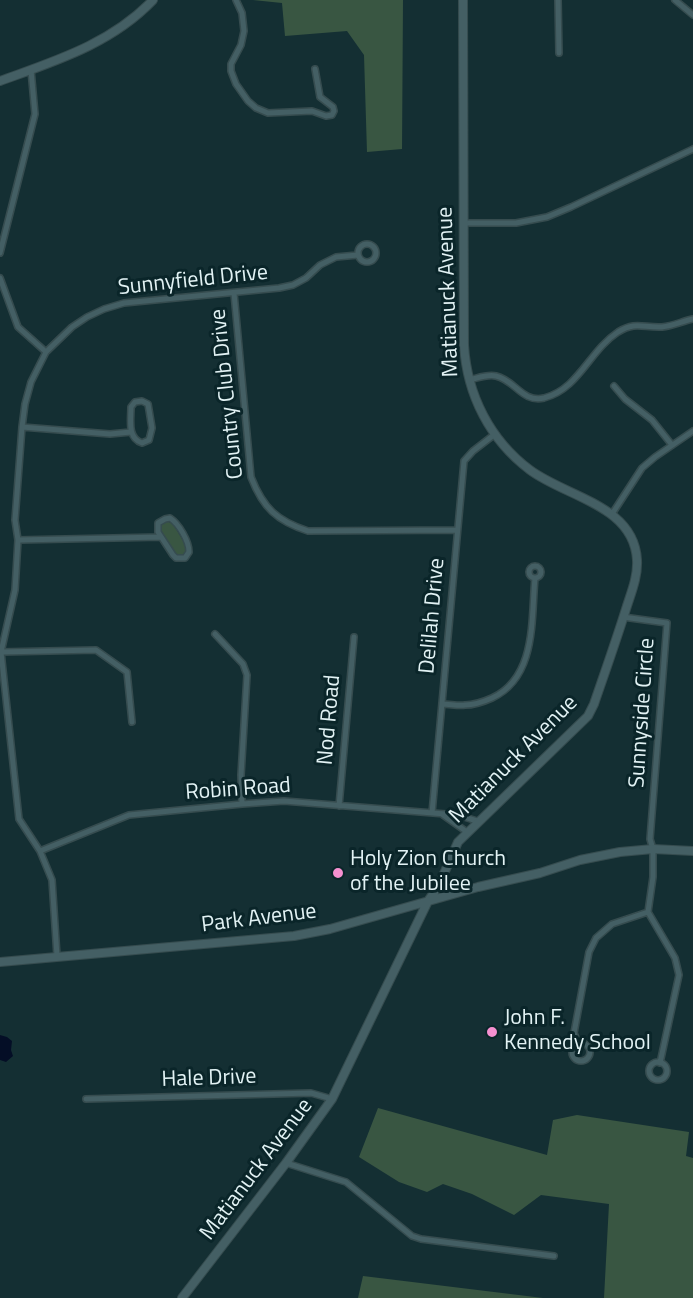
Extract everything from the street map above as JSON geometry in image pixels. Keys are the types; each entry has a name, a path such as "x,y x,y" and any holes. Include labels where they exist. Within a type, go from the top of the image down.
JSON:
{"street":[{"path":"0,81 104,39 153,0"},
{"path":"236,0 243,17 244,31 241,45 231,66 231,73 236,84 253,106 263,112 312,111 328,116 334,114 333,106 320,97"},
{"name":"Matianuck Avenue","path":"182,1298 332,1099 428,901 438,887 458,842 477,821 588,716 636,577 637,557 628,532 612,514 536,474 512,455 495,434 478,406 469,381 464,345 463,0"},
{"path":"558,0 559,53"},
{"path":"675,0 693,15"},
{"path":"312,111 318,106 320,97 315,69"},
{"path":"0,253 35,114 31,70"},
{"path":"463,223 516,223 554,215 693,149"},
{"name":"Sunnyfield Drive","path":"57,956 52,880 40,851 19,819 1,652 15,590 18,540 15,520 22,428 31,382 46,352 72,327 104,309 124,303 279,288 293,285 306,278 320,265 336,257 358,255"},
{"path":"0,278 18,327 46,352"},
{"name":"Country Club Drive","path":"234,293 251,477 263,503 275,516 290,525 308,531 457,530"},
{"path":"469,381 486,376 498,376 526,397 544,398 569,386 602,346 624,329 637,325 668,326 693,319"},
{"path":"614,386 625,399 656,424 672,445"},
{"path":"135,402 145,402 149,408 151,436 146,442 139,442 133,438 131,432 131,407 135,402"},
{"path":"22,428 110,434 131,432"},
{"path":"612,514 642,468 693,431"},
{"name":"Delilah Drive","path":"432,813 464,461 495,434"},
{"path":"165,519 173,520 189,546 188,555 181,559 176,558 161,537 158,532 158,523 165,519"},
{"path":"18,540 161,537"},
{"path":"442,704 480,703 502,692 518,675 527,658 535,578"},
{"name":"Sunnyside Circle","path":"623,617 667,623 650,838 653,849"},
{"path":"215,634 243,664 247,675 242,804"},
{"name":"Nod Road","path":"339,806 354,637"},
{"path":"1,652 96,650 127,672 132,722"},
{"name":"Robin Road","path":"40,851 129,816 284,801 458,815 477,821"},
{"name":"Robin Road","path":"443,815 467,832"},
{"path":"653,849 653,877 648,912 675,958 679,975 660,1063"},
{"name":"Park Avenue","path":"0,962 294,936 487,884 540,873 580,860 620,852 653,849 693,851"},
{"path":"578,1043 574,1033 589,952 605,928 648,912"},
{"name":"Hale Drive","path":"86,1099 311,1093 332,1099"},
{"path":"286,1163 346,1182 412,1236 554,1256"}],"green space":[{"path":"253,0 403,0 402,149 367,152 364,55 347,31 285,36 282,3"},
{"path":"167,521 173,524 187,547 187,552 183,556 177,556 164,537 161,524"},
{"path":"378,1108 547,1155 553,1120 577,1115 689,1132 686,1156 693,1158 693,1298 604,1298 609,1204 541,1195 514,1215 472,1194 443,1184 427,1192 399,1182 359,1157"},
{"path":"363,1276 543,1298 358,1298"}],"water":[{"path":"0,1035 12,1041 13,1056 6,1062 0,1060"}],"place":[{"name":"Holy Zion Church of the Jubilee","path":"338,873"},
{"name":"John F. Kennedy School","path":"492,1032"}]}
